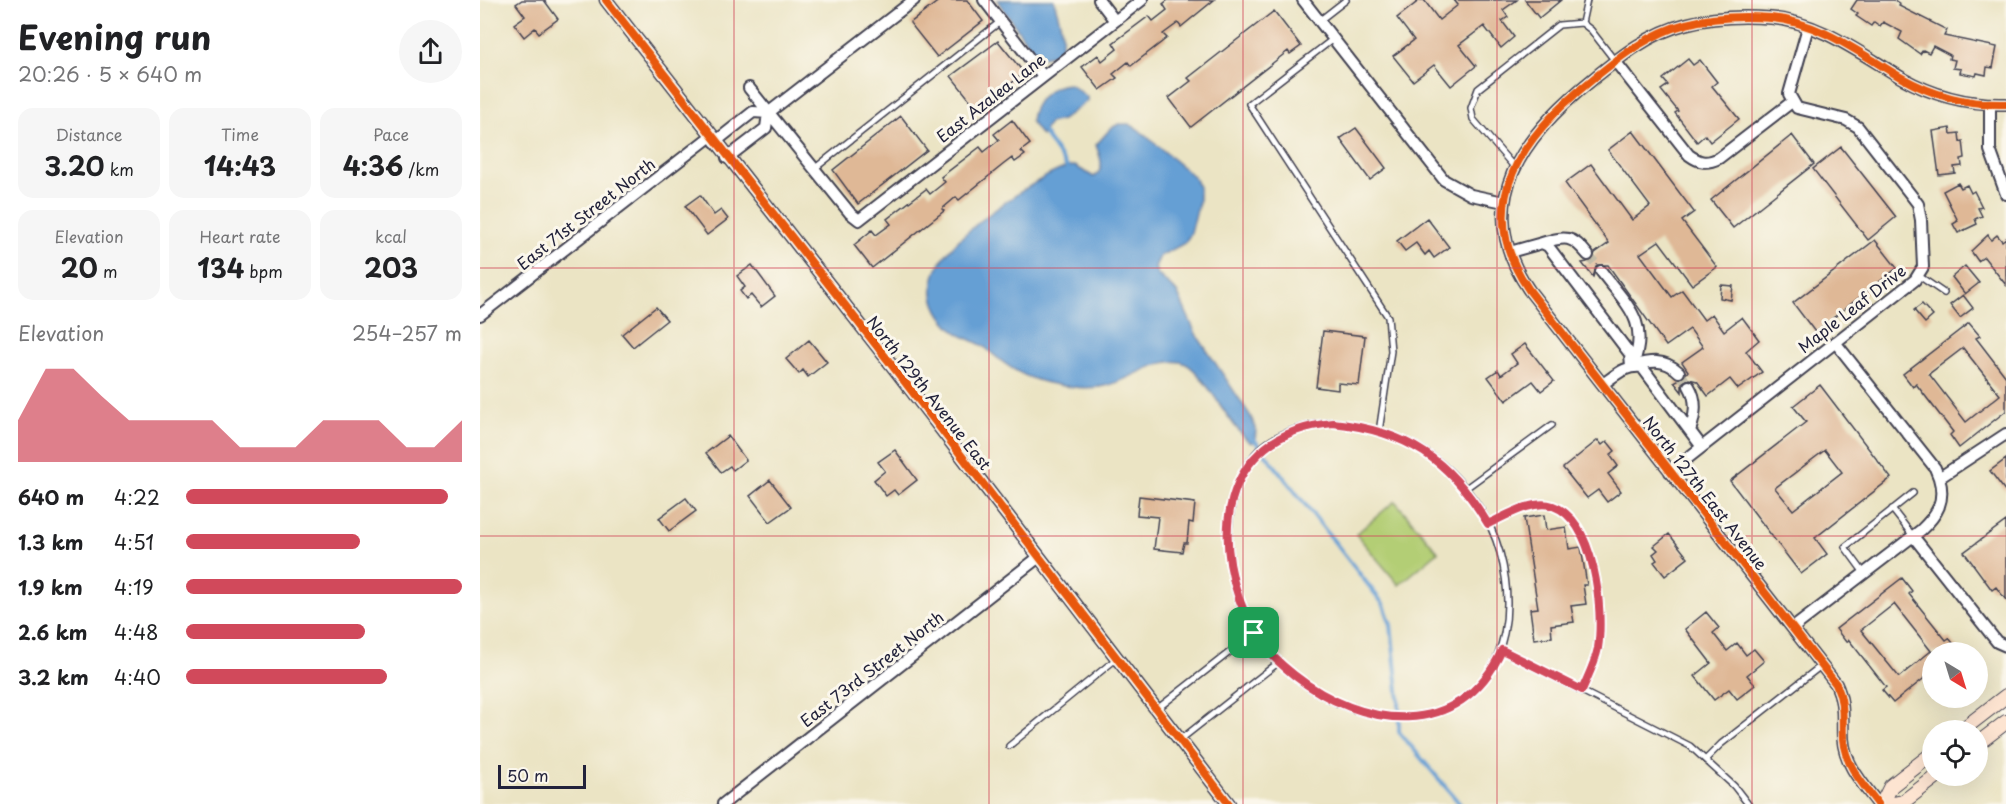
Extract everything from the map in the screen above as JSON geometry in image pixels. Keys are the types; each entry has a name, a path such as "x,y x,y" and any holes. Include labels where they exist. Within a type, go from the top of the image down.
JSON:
{"main road":[{"path":"1975,720 2006,696"},
{"path":"1988,736 2006,722"},
{"path":"1880,804 1891,786 1922,762"},
{"path":"1893,804 1903,802 1924,786"}],"street":[{"name":"North 129th Avenue East","path":"606,0 1229,804"},
{"path":"727,158 766,128 768,112 914,0"},
{"path":"984,0 1043,76"},
{"path":"1099,0 1115,21"},
{"name":"East Azalea Lane","path":"813,169 850,213 859,220 1142,0"},
{"path":"1303,0 1444,180 1471,195 1504,201 1524,149 1548,120 1577,92 1634,46 1662,32 1706,20 1773,18 1808,27 1858,50 1927,90 1951,98 1990,105 2006,104"},
{"path":"1615,61 1689,155 1698,161 1709,163 1719,158 1793,101 1789,94 1808,27"},
{"path":"749,88 813,169"},
{"name":"Maple Leaf Drive","path":"1670,472 1919,276 1923,267 1918,204 1858,127 1846,120 1797,108 1793,101"},
{"path":"1990,105 1990,150 2006,194"},
{"name":"East 71st Street North","path":"480,315 713,139 753,112 768,112"},
{"name":"North 127th East Avenue","path":"1504,201 1504,222 1517,272 1822,665 1842,698 1843,740 1850,767 1880,804"},
{"path":"1510,252 1568,238 1577,241 1588,255"},
{"path":"1542,243 1548,246 1630,354 1632,365"},
{"path":"1601,271 1638,322 1640,347 1632,365"},
{"path":"1793,628 1913,536 1937,512 1943,498 1935,468 1836,342"},
{"path":"1603,384 1632,365 1654,360 1672,366 1679,372"},
{"path":"1632,365 1642,367 1702,447"},
{"path":"1689,386 1695,395 1695,417 1690,431"},
{"path":"1939,478 2006,434"},
{"path":"1913,536 2005,647"},
{"name":"East 73rd Street North","path":"723,804 1039,557"}],"lane":[{"path":"1319,21 1346,0"},
{"path":"1582,23 1587,0"},
{"path":"813,169 1001,21"},
{"path":"1515,168 1473,119 1471,108 1478,89 1559,25 1582,23 1591,30 1615,61"},
{"path":"1333,39 1248,104 1388,317 1391,351 1379,432"},
{"path":"1919,276 1944,293"},
{"path":"1314,424 1342,424 1379,432 1416,447 1435,458 1466,488 1488,524 1502,562 1506,588 1507,606 1502,650 1479,685 1458,703 1441,711 1406,717 1387,718 1349,708 1308,686 1279,662 1254,633 1234,579 1229,556 1232,498 1256,453 1293,430 1314,424"},
{"path":"1466,488 1552,425"},
{"path":"1863,573 1845,547 1912,493"},
{"path":"1488,524 1513,513 1544,505 1554,506 1578,529 1593,565 1599,645 1595,663 1582,690"},
{"path":"1892,509 1913,536"},
{"path":"1157,709 1254,633"},
{"path":"1502,650 1682,741 1706,759 1748,804"},
{"path":"1009,746 1116,659"},
{"path":"1180,740 1279,662"},
{"path":"1706,759 1720,744 1822,665"}],"green space":[{"path":"1395,501 1438,552 1399,585 1356,534"}],"water":[{"path":"997,0 1054,0 1062,37 1057,52 1049,56 1037,57"},
{"path":"1070,84 1087,97 1087,101 1062,120 1049,123 1041,136 1031,122 1035,108 1049,91"},
{"path":"1119,124 1129,124 1138,129 1193,176 1199,187 1199,202 1191,233 1185,243 1160,256 1155,267 1157,274 1177,292 1196,334 1250,415 1256,428 1255,441 1251,443 1233,424 1198,374 1181,362 1164,363 1105,386 1090,388 1043,382 1017,371 983,346 955,331 940,314 933,298 933,282 938,267 960,239 1006,202 1055,172 1075,166 1094,177 1101,166 1096,145 1111,128"}],"building":[{"path":"522,0 544,0 558,19 539,33 535,28 524,37 514,24 525,16 516,4"},
{"path":"940,0 967,0 983,21 937,57 910,23"},
{"path":"1168,0 1214,0 1181,27 1178,23 1163,34 1167,38 1131,66 1128,62 1113,74 1117,78 1100,90 1082,67 1098,55 1102,61 1117,49 1113,43 1149,16 1153,21 1167,10 1163,4"},
{"path":"1420,0 1424,0 1439,20 1458,5 1454,0 1517,0 1503,10 1508,17 1502,21 1514,37 1501,48 1484,26 1459,45 1476,66 1451,86 1434,65 1413,81 1393,56 1414,40 1397,18"},
{"path":"1525,0 1561,0 1539,18"},
{"path":"1857,0 1894,0 1900,4 1899,6 1947,30 1944,36 1997,47 1993,68 1987,67 1986,75 1960,73 1961,69 1953,68 1955,60 1949,59 1950,55 1933,46 1929,53 1923,50 1920,54 1899,39 1902,32 1883,22 1880,26 1874,22 1871,26 1856,16 1858,14 1851,9"},
{"path":"1274,11 1301,46 1290,54 1288,51 1191,127 1169,98 1191,81 1188,78"},
{"path":"998,41 1024,73 978,110 951,76"},
{"path":"1688,59 1693,65 1700,60 1717,82 1712,86 1739,119 1710,142 1705,135 1697,142 1675,113 1678,111 1661,90 1668,85 1663,79"},
{"path":"901,116 927,150 858,204 833,170"},
{"path":"1012,120 1030,144 1021,151 1025,155 1015,162 1012,158 959,200 956,197 942,209 944,211 872,268 854,245 872,230 876,235 891,224 887,219 926,189 930,194 945,182 941,177 980,147 984,152 999,140 994,134"},
{"path":"1356,128 1386,168 1370,180 1340,139"},
{"path":"1950,128 1951,134 1959,133 1960,142 1963,141 1965,158 1961,159 1962,166 1954,167 1955,173 1939,175 1933,131"},
{"path":"1633,131 1694,212 1682,221 1717,267 1692,285 1659,241 1640,254 1672,297 1682,290 1704,320 1712,314 1724,331 1742,317 1759,340 1746,351 1762,372 1738,389 1730,379 1708,396 1697,381 1689,379 1682,382 1682,392 1674,382 1684,377 1688,371 1682,362 1703,347 1690,329 1666,346 1608,265 1597,265 1593,277 1582,263 1592,261 1595,253 1609,243 1565,183 1591,164 1632,220 1650,206 1608,150"},
{"path":"1792,135 1814,164 1733,228 1711,200"},
{"path":"1841,147 1896,217 1868,240 1813,169"},
{"path":"1958,183 1961,188 1967,185 1971,193 1974,191 1982,207 1978,208 1982,216 1975,219 1977,224 1958,233 1953,224 1958,221 1943,191"},
{"path":"700,195 714,215 721,210 728,219 707,235 685,206"},
{"path":"1427,218 1449,247 1434,258 1429,251 1425,255 1416,243 1405,251 1397,241"},
{"path":"1988,235 1991,240 1997,235 2002,241 2006,238 2006,285 1984,257 1978,261 1971,251"},
{"path":"1875,240 1897,268 1815,332 1793,303"},
{"path":"752,265 775,296 761,307 751,295 746,299 740,291 745,287 737,276"},
{"path":"1965,266 1979,283 1965,294 1952,277"},
{"path":"1721,285 1733,286 1731,300 1720,298"},
{"path":"1963,295 1973,308 1960,318 1950,305"},
{"path":"1922,304 1933,316 1925,323 1914,310"},
{"path":"656,307 667,320 633,347 622,334"},
{"path":"1969,323 1980,336 1976,338 2006,377 2006,411 1959,448 1950,435 1953,432 1916,384 1913,387 1903,374","holes":["1963,348 2000,395 1966,422 1929,374"]},
{"path":"1323,331 1365,336 1359,385 1338,383 1338,390 1316,387"},
{"path":"809,340 827,362 808,377 803,370 799,374 786,359"},
{"path":"1525,344 1554,381 1541,391 1533,381 1506,401 1488,377 1498,370 1501,375 1517,363 1511,354"},
{"path":"1820,385 1891,478 1815,538 1827,554 1801,574 1730,481 1806,422 1793,406","holes":["1825,450 1842,472 1793,510 1775,488"]},
{"path":"728,436 746,460 733,470 730,466 721,472 706,453"},
{"path":"1598,440 1602,445 1607,441 1615,451 1610,455 1618,466 1608,474 1621,491 1607,502 1598,490 1587,498 1563,468"},
{"path":"895,450 917,480 898,495 894,490 886,496 874,480 885,471 878,462"},
{"path":"2006,459 2006,492 1990,471"},
{"path":"770,480 791,507 770,522 750,496"},
{"path":"1139,496 1195,503 1193,523 1189,522 1187,543 1184,543 1182,552 1154,549 1158,517 1137,515"},
{"path":"686,498 696,511 669,531 659,518"},
{"path":"1544,515 1546,530 1566,527 1569,549 1581,547 1587,585 1583,585 1586,604 1571,606 1574,622 1551,625 1552,637 1534,639 1530,609 1538,608 1524,518"},
{"path":"2006,521 2006,600 1996,587 1992,590 1964,552"},
{"path":"1669,534 1688,558 1665,576 1654,562 1657,560 1653,554 1658,550 1654,546"},
{"path":"1902,578 1912,591 1909,594 1946,640 1949,638 1952,642 1924,642 1894,604 1861,630 1899,677 1922,658 1922,680 1893,703 1882,690 1886,687 1849,640 1846,642 1836,629"},
{"path":"1706,612 1719,628 1713,633 1727,651 1737,643 1746,655 1754,649 1764,661 1747,675 1755,685 1737,699 1729,689 1714,700 1695,676 1711,663 1685,629"}],"waterway":[{"path":"1041,129 1069,170"},
{"path":"1253,438 1384,605 1391,625 1399,700 1399,732 1460,804"}],"tunnel":[{"path":"1588,255 1601,271"},
{"path":"1679,372 1689,386"}],"cycle path":[{"path":"606,0 898,373 1229,804"},
{"path":"1878,804 1856,774 1847,757 1843,739 1842,704 1836,684 1529,290 1512,259 1504,229 1505,200 1513,173 1526,148 1545,124 1568,101 1636,46 1660,33 1696,22 1739,17 1789,21 1840,40 1902,78 1927,90 1966,101 2006,104"}],"route":[{"path":"1314,424 1352,425 1390,435 1416,447 1435,458 1466,488 1488,524 1533,506 1554,506 1571,519 1578,529 1593,565 1599,645 1595,663 1582,690 1502,650 1479,685 1458,703 1441,711 1421,716 1387,718 1349,708 1308,686 1279,662 1254,633 1234,579 1229,556 1232,498 1240,478 1256,453 1278,436 1314,424"}]}
